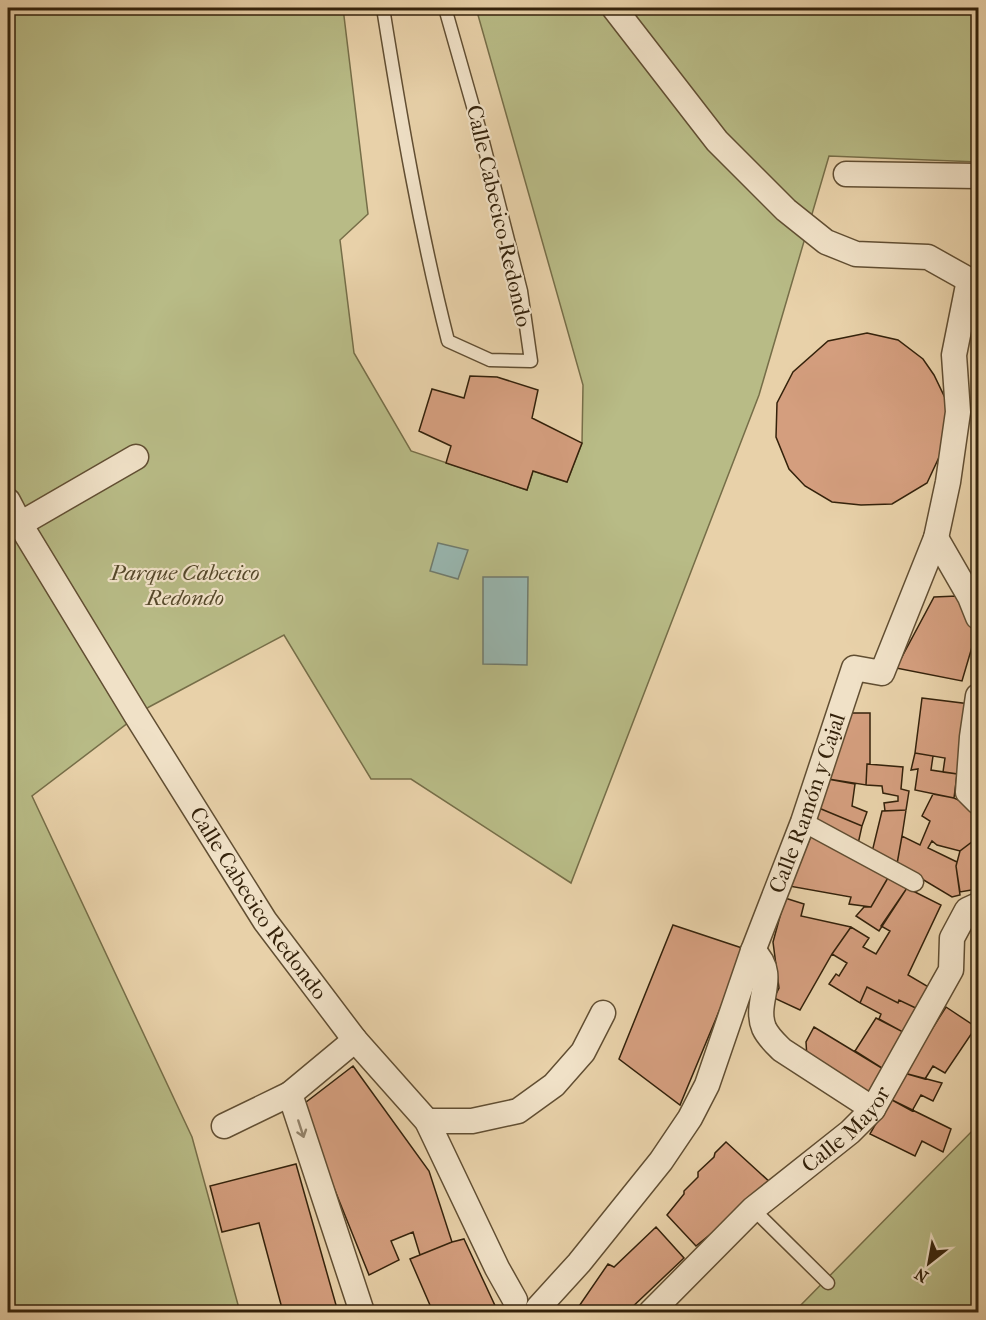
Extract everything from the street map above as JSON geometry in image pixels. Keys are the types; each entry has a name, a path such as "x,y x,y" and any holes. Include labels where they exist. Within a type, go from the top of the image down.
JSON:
{"street":[{"path":"614,8 717,141 786,210 826,242 856,254 928,257 974,276"},
{"path":"846,174 978,176"},
{"name":"Calle Ramón y Cajal","path":"538,1310 661,1161 690,1118 707,1084 753,951 803,822 854,668 882,673 936,538 948,482 958,412 954,355 974,276"},
{"path":"20,524 136,458"},
{"name":"Calle Cabecico Redondo","path":"8,501 136,715 265,921 355,1040 427,1121 513,1306"},
{"path":"936,538 970,597 978,617"},
{"path":"978,696 968,792 978,802"},
{"path":"803,822 914,882"},
{"name":"Calle Mayor","path":"651,1312 753,1209 850,1132 873,1109 951,970 952,938 967,910 978,905"},
{"path":"753,951 760,957 767,978 762,1006 763,1025 770,1038 782,1050 873,1109"},
{"path":"427,1121 472,1121 518,1111 554,1085 583,1052 603,1013"},
{"path":"224,1126 290,1094 355,1040"},
{"path":"290,1094 362,1312"},
{"name":"Calle Cabecico Redondo","path":"513,1306 519,1297 529,1297 536,1303 538,1310"}],"lane":[{"name":"Calle Cabecico Redondo","path":"383,8 408,158 429,263 448,341 490,360 531,361 521,291 482,138 445,8"},
{"path":"753,1209 828,1283"}],"green space":[{"name":"Parque Cabecico Redondo","path":"8,8 343,8 368,214 340,240 354,353 411,451 527,490 533,471 567,482 582,443 583,385 476,8 978,8 978,162 829,156 759,395 571,883 411,779 371,779 284,635 149,707 32,796 192,1137 240,1312 8,1312"},
{"path":"978,1125 978,1312 794,1312"}],"water":[{"path":"438,543 468,550 458,579 430,571"},
{"path":"483,577 528,577 527,665 483,664"}],"building":[{"path":"867,333 898,340 923,359 934,375 947,402 948,438 927,483 892,504 861,505 832,502 805,486 789,469 776,437 777,403 793,372 828,341"},
{"path":"470,376 497,377 538,390 532,418 582,443 567,482 533,471 527,490 446,463 451,446 419,431 432,389 464,398"},
{"path":"957,596 973,626 972,647 962,681 896,668 934,597"},
{"path":"922,698 970,704 957,774 943,772 945,758 915,753"},
{"path":"847,713 870,713 870,764 867,764 866,785 822,778"},
{"path":"915,753 933,756 931,770 957,774 954,798 915,790 918,769 911,770"},
{"path":"867,764 903,767 901,789 909,791 906,810 885,811 884,803 898,801 898,796 883,793 882,786 866,785"},
{"path":"822,778 855,784 852,806 867,812 862,826 814,806"},
{"path":"933,794 954,798 970,805 978,812 978,830 973,841 960,851 937,845 932,841 928,848 957,862 960,895 952,897 897,864 902,836 920,845 930,821 922,816"},
{"path":"814,806 862,826 858,844 810,819"},
{"path":"906,810 897,864 872,852 882,811"},
{"path":"978,830 977,889 960,892 956,866 960,851 973,841"},
{"path":"812,834 889,876 871,907 849,904 851,897 789,886"},
{"path":"889,876 907,888 879,931 856,916 864,907 871,907"},
{"path":"907,888 941,905 908,975 932,989 922,1011 899,1000 898,1003 867,987 860,1003 829,984 836,974 839,976 847,963 832,954 851,927 869,938 863,947 876,954 890,931 881,926"},
{"path":"785,898 804,904 801,916 851,927 832,954 800,1010 774,998 779,988 773,942"},
{"path":"673,925 745,949 680,1105 619,1059"},
{"path":"867,987 898,1003 899,1000 922,1011 910,1036 879,1019 881,1014 860,1003"},
{"path":"946,1007 976,1027 945,1073 933,1066 925,1079 904,1073"},
{"path":"876,1018 907,1034 885,1070 855,1051"},
{"path":"814,1027 885,1070 868,1096 807,1058 806,1042"},
{"path":"353,1066 429,1171 452,1242 420,1255 413,1232 391,1241 399,1260 369,1275 301,1106"},
{"path":"904,1073 942,1083 933,1101 921,1095 912,1111 890,1099"},
{"path":"890,1099 951,1129 943,1152 922,1141 915,1156 870,1134"},
{"path":"726,1142 772,1184 696,1246 667,1215 684,1191 698,1177 698,1172"},
{"path":"296,1164 338,1312 283,1312 259,1223 222,1232 210,1186"},
{"path":"656,1227 684,1258 627,1312 575,1312 608,1264 614,1267"},
{"path":"464,1239 498,1312 433,1312 410,1259"}]}
